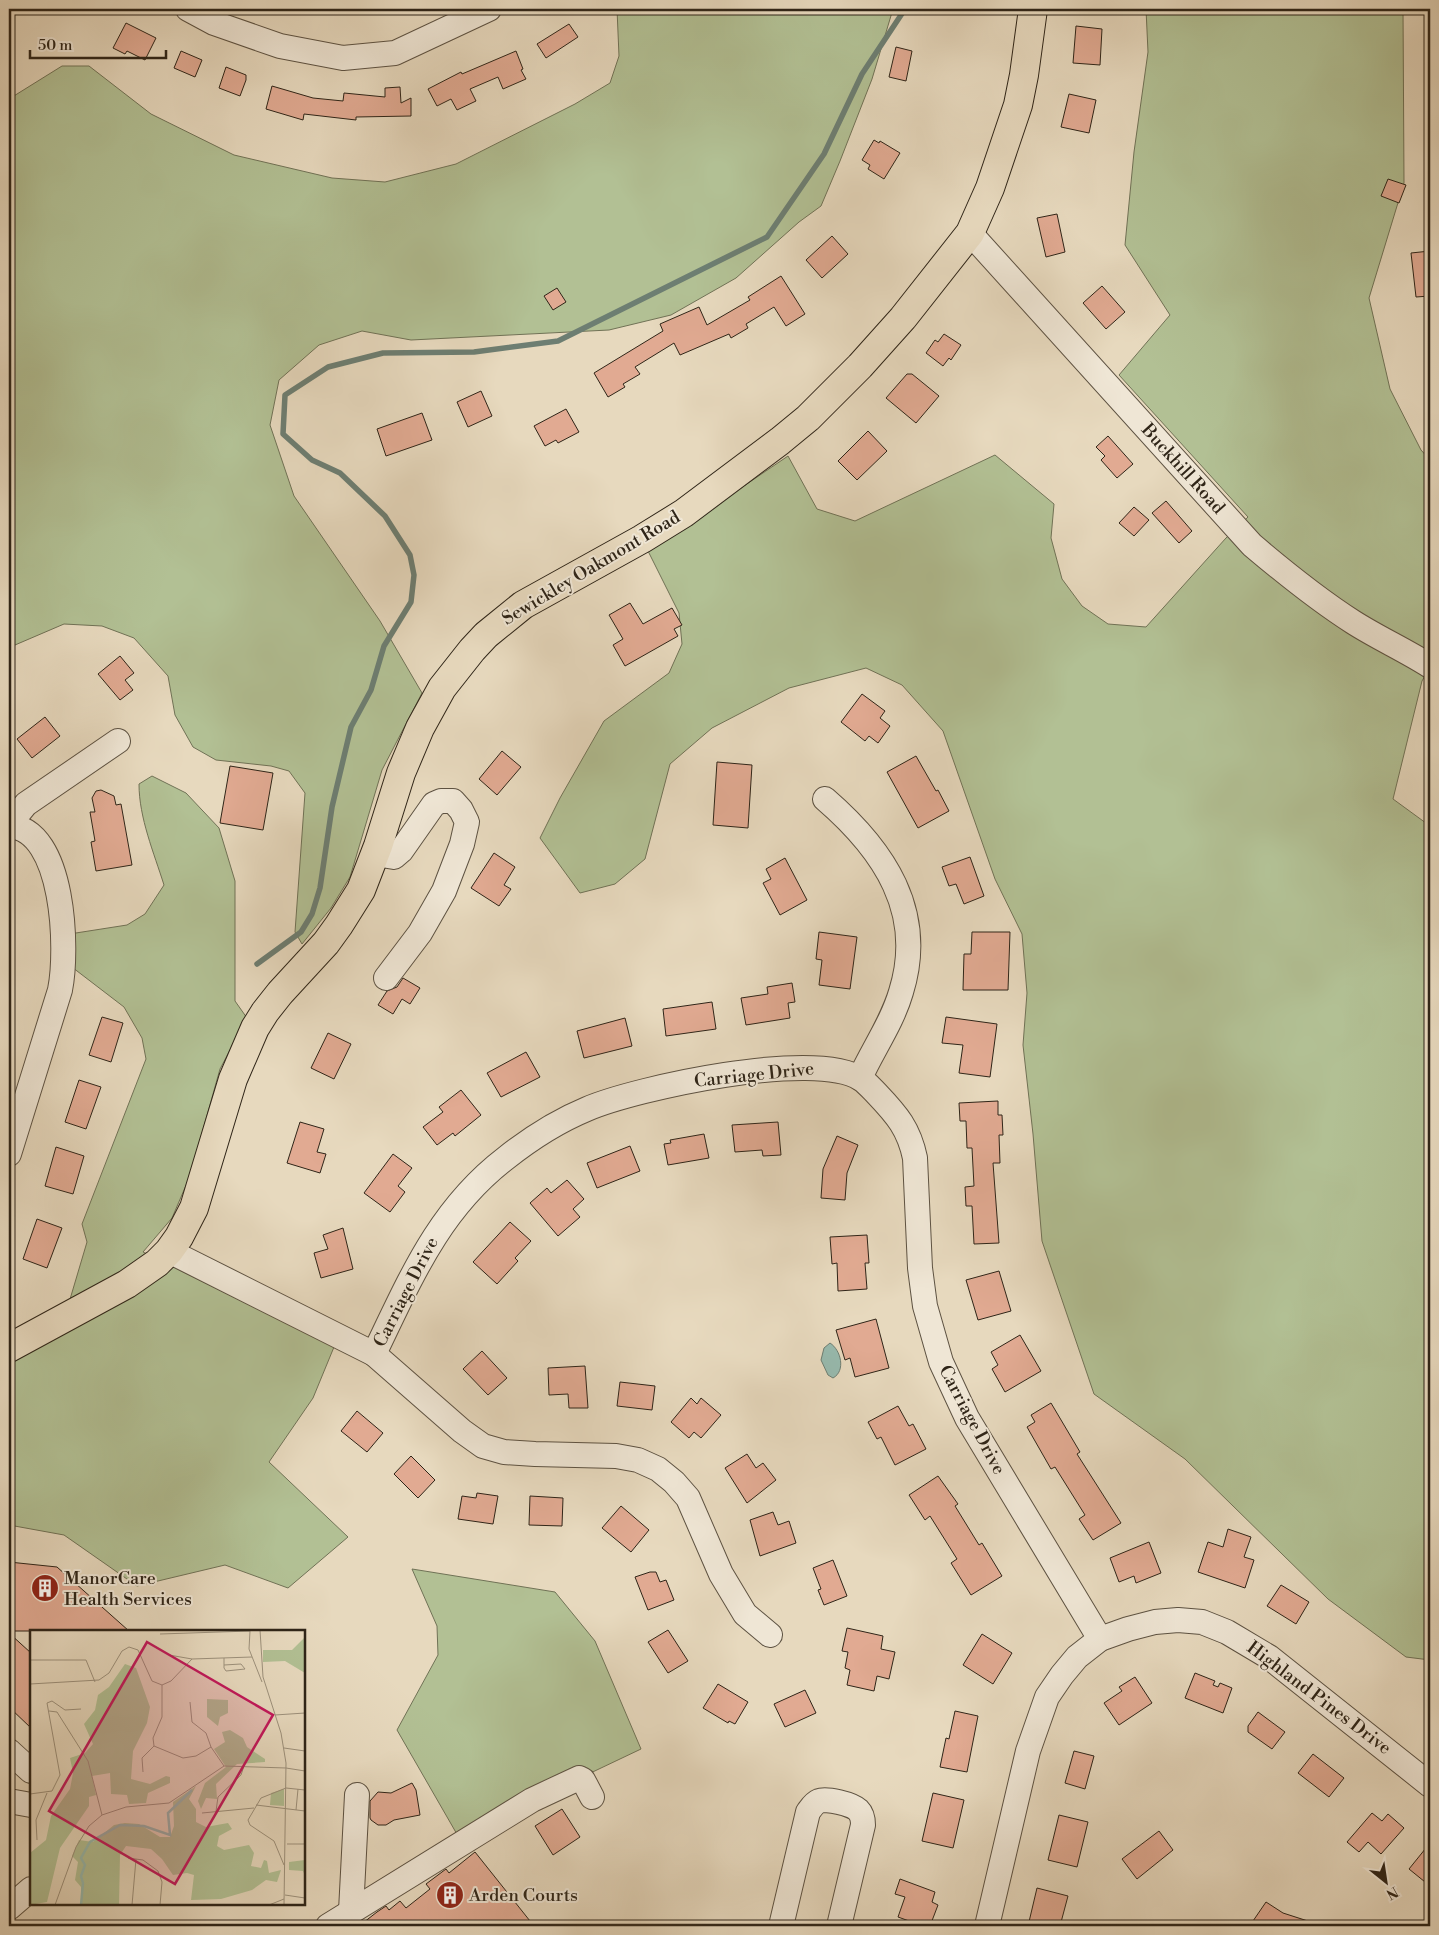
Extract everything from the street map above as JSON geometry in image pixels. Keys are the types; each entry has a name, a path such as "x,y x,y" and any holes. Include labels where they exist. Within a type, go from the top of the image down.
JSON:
{"main road":[{"name":"Sewickley Oakmont Road","path":"9,1348 127,1284 169,1251 179,1237 194,1208 233,1079 255,1028 280,992 326,942 361,890 375,854 401,773 420,728 442,688 456,669 486,635 523,605 642,539 684,512 808,418 860,366 903,318 970,233 990,188 1018,105 1033,9"}],"street":[{"path":"188,9 214,23 280,46 343,58 396,53 453,16 489,9"},
{"name":"Buckhill Road","path":"970,233 1252,545 1301,586 1326,604 1430,666"},
{"path":"9,1154 60,990 63,975 64,947 57,894 48,858 31,835 10,826 26,804 118,741"},
{"path":"825,799 859,831 875,852 889,873 900,895 906,916 909,954 908,968 901,993 892,1016 860,1078"},
{"path":"375,854 394,857 401,851 434,804 441,801 453,801 462,810 467,822 462,844 444,891 420,933 386,978"},
{"name":"Carriage Drive","path":"169,1251 374,1354 422,1256 458,1202 506,1158 561,1121 610,1100 709,1077 749,1072 825,1068 860,1078 896,1114 912,1142 915,1158 920,1268 926,1306 941,1362 972,1426 1100,1639"},
{"path":"374,1354 462,1431 483,1446 504,1452 527,1454 616,1456 638,1460 658,1469 674,1482 688,1498 721,1574 745,1614 770,1635"},
{"name":"Highland Pines Drive","path":"987,1926 1028,1751 1047,1698 1077,1657 1100,1639 1128,1629 1155,1622 1178,1620 1202,1622 1228,1632 1269,1656 1430,1785"},
{"path":"9,1751 30,1770"},
{"path":"328,1926 532,1800 578,1778 583,1780 592,1797"},
{"path":"350,1911 356,1796"},
{"path":"781,1926 808,1812 820,1800 828,1800 853,1806 859,1810 863,1825 839,1926"},
{"path":"9,1801 30,1805"},
{"path":"9,1908 30,1890"}],"green space":[{"path":"617,9 893,9 872,79 821,206 799,222 736,278 671,315 609,330 411,340 362,331 319,345 279,380 270,425 294,496 380,621 422,693 382,770 350,877 331,908 302,944 295,932 305,793 289,771 271,766 216,760 193,747 175,715 168,676 134,638 102,626 64,624 15,645 9,652 9,99 62,66 89,66 151,114 234,155 332,178 385,182 456,164 575,104 610,83 619,56"},
{"path":"1146,9 1403,9 1404,183 1369,298 1390,389 1421,450 1430,460 1430,667 1422,681 1393,799 1430,826 1430,1660 1406,1657 1328,1599 1185,1459 1094,1394 1042,1241 1023,1045 1027,993 1022,934 995,879 943,731 902,685 866,668 789,688 712,728 670,764 645,859 615,884 580,893 540,838 560,798 604,721 669,673 682,644 679,613 648,551 788,456 817,509 855,521 995,455 1054,504 1051,538 1062,579 1082,606 1108,624 1146,627 1226,538 1248,517 1119,375 1170,315 1125,245 1134,152 1148,52"},
{"path":"152,776 186,793 219,828 235,881 235,1001 247,1018 220,1069 190,1176 172,1218 143,1252 334,1347 313,1398 269,1462 348,1537 288,1588 225,1565 137,1586 64,1535 9,1525 9,1360 60,1333 87,1242 82,1224 146,1059 142,1038 124,1007 64,961 63,935 127,925 145,914 164,885 148,835 140,797 139,784"},
{"path":"412,1569 555,1592 595,1641 641,1749 458,1836 397,1730 438,1655 437,1626"}],"water":[{"path":"830,1343 837,1350 841,1366 840,1371 833,1378 828,1375 821,1360 824,1348"}],"building":[{"path":"126,23 156,38 145,60 127,51 125,54 113,48"},
{"path":"569,24 578,37 546,58 537,44"},
{"path":"1076,26 1102,29 1100,65 1073,63"},
{"path":"896,47 912,51 906,81 889,77"},
{"path":"181,51 202,60 195,77 174,68"},
{"path":"516,51 523,69 521,70 526,79 503,89 498,77 470,89 476,101 457,110 451,99 437,106 428,89 461,72 462,74"},
{"path":"226,67 246,75 240,96 219,88"},
{"path":"272,86 313,98 343,101 344,93 385,97 385,88 400,87 401,103 411,98 411,116 356,117 356,120 304,114 303,120 266,109"},
{"path":"1069,94 1096,100 1089,133 1061,127"},
{"path":"874,140 879,143 880,141 900,153 884,179 868,169 870,165 862,160"},
{"path":"1388,179 1406,185 1399,203 1381,196"},
{"path":"1057,214 1065,252 1046,257 1037,218"},
{"path":"832,236 848,254 822,278 806,260"},
{"path":"1430,251 1430,296 1416,297 1411,253"},
{"path":"781,276 805,314 786,326 774,307 746,324 748,328 731,338 729,334 680,355 674,343 635,367 640,374 623,384 625,387 608,397 594,373 663,331 660,324 699,307 707,325 750,300 748,297"},
{"path":"1102,286 1125,312 1106,329 1083,303"},
{"path":"557,288 566,302 553,310 544,296"},
{"path":"944,334 961,345 951,360 949,358 943,366 926,353 935,340 938,342"},
{"path":"907,374 912,374 939,396 916,423 886,398"},
{"path":"481,391 492,416 468,427 457,402"},
{"path":"566,409 579,432 558,443 556,440 545,446 534,426"},
{"path":"422,413 432,440 386,456 377,429"},
{"path":"868,431 887,451 857,480 838,461"},
{"path":"1108,436 1133,464 1117,478 1101,460 1105,456 1096,447"},
{"path":"1166,501 1192,531 1179,543 1152,513"},
{"path":"1134,507 1149,520 1134,536 1119,523"},
{"path":"630,603 643,624 672,608 682,625 674,629 678,636 625,666 613,645 623,639 609,615"},
{"path":"120,656 134,673 125,680 133,690 120,700 98,674"},
{"path":"862,694 885,711 880,718 890,726 878,743 869,736 865,741 841,722"},
{"path":"45,717 60,736 32,758 17,739"},
{"path":"502,751 521,767 497,795 479,779"},
{"path":"916,756 949,811 918,828 887,772"},
{"path":"717,762 752,765 748,828 713,825"},
{"path":"230,766 273,773 263,830 220,823"},
{"path":"101,790 114,796 116,805 121,804 132,865 96,871 91,842 95,841 90,812 95,812 92,798 96,791"},
{"path":"494,853 515,867 504,885 511,889 499,906 471,888"},
{"path":"970,857 984,896 964,904 956,884 949,886 942,867"},
{"path":"785,858 807,900 780,915 763,883 771,879 766,869"},
{"path":"819,932 857,937 850,989 819,985 822,960 816,959"},
{"path":"972,932 1010,932 1008,990 963,990 964,954 971,954"},
{"path":"403,978 420,988 410,1004 402,999 393,1014 378,1005 387,991 397,987"},
{"path":"792,983 795,1002 788,1003 790,1018 746,1025 741,998 768,994 767,987"},
{"path":"712,1002 716,1029 666,1036 663,1009"},
{"path":"102,1017 123,1023 111,1062 89,1055"},
{"path":"946,1017 997,1024 990,1077 959,1073 963,1045 942,1043"},
{"path":"625,1018 632,1046 584,1058 577,1031"},
{"path":"328,1033 351,1044 334,1079 311,1068"},
{"path":"526,1052 540,1077 501,1097 487,1073"},
{"path":"79,1080 101,1087 86,1129 65,1122"},
{"path":"461,1090 481,1115 455,1136 453,1133 437,1145 423,1127 443,1112 439,1107"},
{"path":"998,1101 998,1115 1002,1115 1003,1135 999,1135 1000,1163 993,1163 999,1243 974,1244 972,1206 966,1206 965,1187 974,1186 972,1148 967,1148 966,1121 960,1121 959,1103"},
{"path":"300,1122 324,1129 317,1152 326,1154 320,1173 287,1163"},
{"path":"778,1122 781,1155 763,1156 762,1150 735,1152 732,1125"},
{"path":"704,1134 709,1158 668,1165 664,1144 671,1143 670,1140"},
{"path":"837,1136 858,1145 847,1173 845,1200 821,1198 823,1169"},
{"path":"630,1146 640,1171 597,1188 587,1163"},
{"path":"56,1147 84,1156 73,1194 45,1186"},
{"path":"393,1154 412,1168 398,1186 405,1192 390,1212 364,1193"},
{"path":"567,1180 584,1199 573,1209 580,1217 558,1236 530,1203 547,1188 551,1193"},
{"path":"37,1219 62,1228 47,1268 23,1259"},
{"path":"510,1222 531,1241 515,1258 518,1261 497,1284 473,1262"},
{"path":"343,1228 353,1269 321,1278 314,1253 328,1249 323,1235"},
{"path":"867,1235 869,1263 865,1263 867,1289 838,1291 837,1263 832,1264 830,1237"},
{"path":"999,1271 1011,1311 978,1320 966,1280"},
{"path":"876,1319 889,1368 855,1377 850,1358 845,1360 836,1330"},
{"path":"1020,1335 1041,1371 1005,1392 992,1369 998,1365 991,1352"},
{"path":"482,1351 507,1378 488,1395 463,1369"},
{"path":"585,1366 588,1408 569,1408 568,1394 549,1395 548,1368"},
{"path":"620,1382 655,1386 652,1410 617,1406"},
{"path":"691,1398 697,1404 701,1398 721,1415 701,1438 694,1432 689,1438 671,1422"},
{"path":"1051,1403 1080,1452 1077,1454 1121,1523 1093,1540 1079,1519 1085,1515 1055,1467 1051,1469 1027,1427 1035,1422 1031,1415"},
{"path":"898,1406 909,1426 913,1424 926,1449 895,1465 881,1437 877,1439 868,1422"},
{"path":"357,1411 383,1433 367,1452 341,1431"},
{"path":"747,1454 756,1468 763,1463 776,1480 747,1503 725,1468"},
{"path":"411,1456 435,1480 418,1498 394,1474"},
{"path":"938,1476 958,1504 955,1506 979,1545 982,1543 1002,1576 971,1595 951,1563 957,1559 930,1516 925,1520 909,1495"},
{"path":"477,1493 498,1496 493,1524 458,1519 462,1496 476,1498"},
{"path":"530,1496 563,1498 562,1526 529,1525"},
{"path":"621,1506 649,1530 631,1552 602,1528"},
{"path":"773,1512 778,1525 789,1521 796,1543 760,1556 750,1520"},
{"path":"1228,1529 1251,1537 1244,1557 1254,1560 1245,1588 1198,1572 1208,1542 1223,1547"},
{"path":"1149,1542 1161,1573 1136,1583 1134,1576 1119,1582 1110,1558"},
{"path":"833,1560 847,1596 824,1605 818,1590 821,1589 813,1568"},
{"name":"ManorCare Health Services","path":"9,1562 57,1567 128,1630 30,1630 9,1631"},
{"path":"656,1572 660,1582 666,1580 674,1600 648,1610 635,1577"},
{"path":"1281,1585 1309,1602 1296,1624 1267,1606"},
{"path":"847,1628 883,1636 881,1649 895,1652 889,1679 877,1676 874,1691 847,1685 850,1670 845,1668 848,1652 842,1651"},
{"path":"668,1630 688,1661 668,1673 648,1642"},
{"path":"9,1633 30,1652 30,1727 9,1707"},
{"path":"982,1634 1012,1653 993,1684 963,1665"},
{"path":"1195,1673 1215,1681 1213,1685 1218,1687 1220,1683 1232,1688 1223,1713 1185,1698"},
{"path":"1135,1677 1152,1703 1119,1725 1104,1703 1122,1691 1119,1687"},
{"path":"718,1684 748,1702 735,1724 729,1721 728,1723 703,1708"},
{"path":"805,1690 816,1713 785,1727 774,1704"},
{"path":"955,1711 978,1716 967,1772 940,1767 946,1738 949,1739"},
{"path":"1258,1712 1285,1732 1272,1749 1248,1732 1248,1726"},
{"path":"1074,1751 1094,1756 1085,1789 1065,1783"},
{"path":"1313,1754 1344,1778 1329,1797 1298,1773"},
{"path":"412,1783 416,1790 420,1815 394,1820 386,1825 378,1825 371,1820 370,1801 378,1792 391,1793"},
{"path":"933,1793 964,1800 953,1848 922,1841"},
{"path":"562,1809 580,1837 553,1855 535,1826"},
{"path":"1372,1813 1382,1821 1388,1814 1404,1828 1381,1854 1368,1842 1359,1852 1347,1842"},
{"path":"1059,1815 1088,1822 1077,1867 1048,1860"},
{"path":"1159,1831 1173,1850 1137,1879 1122,1859"},
{"path":"1430,1843 1430,1886 1409,1869"},
{"name":"Arden Courts","path":"475,1852 534,1926 359,1926 386,1906 389,1910 400,1901 406,1908 430,1889 426,1884 446,1869 449,1873"},
{"path":"900,1879 935,1892 932,1902 938,1905 930,1926 923,1926 898,1917 905,1897 895,1894"},
{"path":"1037,1888 1068,1896 1060,1926 1028,1926"},
{"path":"1266,1902 1283,1913 1314,1923 1313,1926 1261,1926 1253,1921"}],"waterway":[{"path":"257,964 301,932 312,914 320,888 332,807 351,727 371,690 384,646 411,602 414,575 410,555 385,516 340,473 312,460 283,434 285,395 328,367 383,353 474,352 558,341 767,237 824,154 862,74 905,9"}],"place":[{"name":"ManorCare Health Services","path":"45,1588"},
{"name":"Arden Courts","path":"450,1895"}]}
